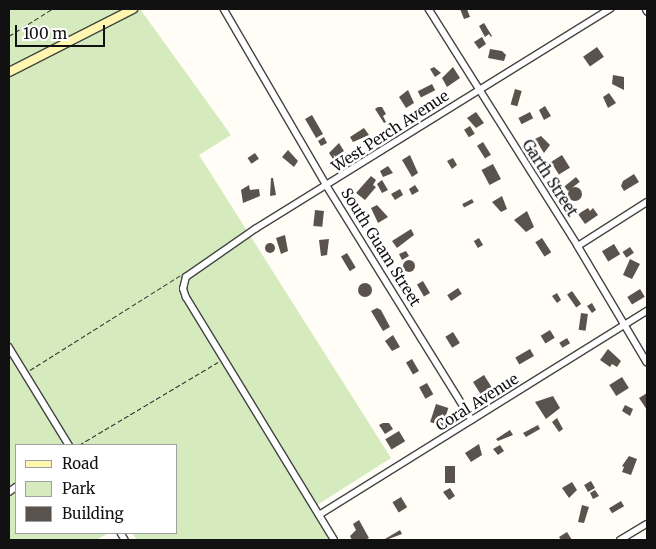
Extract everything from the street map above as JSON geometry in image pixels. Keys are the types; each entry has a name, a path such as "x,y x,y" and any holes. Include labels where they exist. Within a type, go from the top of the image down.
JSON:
{"main road":[{"path":"9,72 133,9"}],"street":[{"name":"South Guam Street","path":"224,9 327,186 472,420"},
{"name":"Garth Street","path":"429,9 578,246 647,362"},
{"name":"West Perch Avenue","path":"186,274 255,229 610,9"},
{"path":"578,246 647,202"},
{"path":"186,274 184,288 186,298 334,540"},
{"name":"Coral Avenue","path":"319,515 647,311"},
{"path":"9,347 68,444"},
{"path":"620,540 647,524"}],"path":[{"path":"9,36 52,9"},
{"path":"25,373 186,274"},
{"path":"81,444 223,359"}],"green space":[{"path":"9,9 140,9 231,135 199,155 391,458 314,507 334,540 137,540 133,534 178,534 178,444 15,444 15,534 107,534 96,540 9,540"}],"building":[{"path":"460,9 467,9 470,17 464,19"},
{"path":"484,23 491,37 489,34 485,37 479,26"},
{"path":"482,37 486,44 479,49 474,42"},
{"path":"597,47 604,57 590,67 583,57"},
{"path":"490,49 502,51 506,55 504,61 488,58"},
{"path":"434,67 441,73 435,77 430,69"},
{"path":"453,67 460,78 447,87 442,78"},
{"path":"613,75 624,77 624,90 612,84"},
{"path":"432,84 435,90 421,98 418,91"},
{"path":"515,89 522,91 517,106 511,104"},
{"path":"408,90 414,103 406,108 399,97"},
{"path":"609,93 616,103 608,108 603,97"},
{"path":"545,106 551,116 544,120 539,110"},
{"path":"382,107 386,114 383,116 386,122 384,123 375,109"},
{"path":"476,112 484,123 476,128 467,118"},
{"path":"530,112 533,118 522,124 518,118"},
{"path":"312,115 323,134 316,138 305,119"},
{"path":"470,126 475,134 469,137 464,130"},
{"path":"364,128 369,135 353,142 350,137"},
{"path":"541,136 550,145 544,153 535,139"},
{"path":"324,137 327,143 321,146 318,141"},
{"path":"483,142 491,155 485,158 477,146"},
{"path":"339,143 344,151 333,159 329,153"},
{"path":"288,150 298,161 294,167 282,157"},
{"path":"255,153 259,159 251,164 248,158"},
{"path":"410,155 418,173 412,177 402,160"},
{"path":"562,155 570,168 559,175 551,162"},
{"path":"453,158 457,165 452,169 447,161"},
{"path":"493,164 501,179 490,185 482,170"},
{"path":"388,166 393,173 383,177 380,171"},
{"path":"634,174 639,182 624,191 621,186 623,181"},
{"path":"371,176 376,180 373,185 376,187 365,200 356,193"},
{"path":"576,177 580,182 568,191 564,186"},
{"path":"271,178 273,178 276,195 270,196"},
{"path":"382,180 388,190 382,193 377,184"},
{"path":"249,185 250,190 259,189 260,196 243,203 241,190"},
{"path":"415,185 419,191 412,195 409,189"},
{"path":"575,187 580,189 582,194 580,199 575,201 570,199 568,194 570,189"},
{"path":"400,189 403,195 395,200 391,194"},
{"path":"502,196 507,209 501,212 492,202"},
{"path":"472,199 474,203 464,208 462,204"},
{"path":"377,205 388,217 378,223 371,208"},
{"path":"588,208 590,211 593,208 598,215 585,224 578,214"},
{"path":"315,210 324,211 322,227 313,226"},
{"path":"527,211 534,227 526,232 514,220"},
{"path":"411,229 414,235 397,248 392,241"},
{"path":"285,235 288,251 281,254 276,238"},
{"path":"479,238 483,245 478,248 474,241"},
{"path":"542,238 551,252 545,257 535,242"},
{"path":"329,239 327,255 321,256 319,240"},
{"path":"268,243 272,243 275,248 274,252 268,253 265,250 265,246"},
{"path":"614,244 620,254 608,261 602,251"},
{"path":"630,247 634,253 626,258 623,252"},
{"path":"406,251 409,256 402,260 399,254"},
{"path":"347,253 356,268 350,271 341,257"},
{"path":"630,259 640,264 632,279 623,275"},
{"path":"409,260 415,266 409,272 403,266"},
{"path":"423,281 430,293 424,297 417,284"},
{"path":"365,283 370,285 372,290 370,295 365,297 360,295 358,290 360,285"},
{"path":"458,288 462,294 451,301 447,295"},
{"path":"640,289 645,297 632,305 627,297"},
{"path":"572,291 581,304 576,308 567,294"},
{"path":"557,293 561,300 557,303 552,296"},
{"path":"592,303 596,310 592,313 587,306"},
{"path":"377,308 381,310 390,327 383,331 371,311"},
{"path":"581,313 588,314 586,331 579,330"},
{"path":"550,330 555,338 545,343 541,336"},
{"path":"453,332 460,343 452,348 445,337"},
{"path":"393,335 400,347 392,351 385,341"},
{"path":"567,338 570,343 562,348 559,343"},
{"path":"530,349 534,356 519,364 515,358"},
{"path":"608,349 621,361 617,367 612,364 610,367 600,360"},
{"path":"412,359 419,371 413,375 406,362"},
{"path":"484,375 494,391 483,398 473,382"},
{"path":"622,377 629,388 616,396 609,385"},
{"path":"427,383 433,394 425,399 419,387"},
{"path":"647,393 647,410 639,398"},
{"path":"553,396 560,408 546,419 535,402"},
{"path":"436,404 448,408 442,426 430,422"},
{"path":"625,405 633,409 630,416 622,411"},
{"path":"557,418 563,429 559,432 552,422"},
{"path":"389,423 393,429 385,434 379,425"},
{"path":"538,425 540,429 526,437 523,433"},
{"path":"510,430 513,435 498,441 496,439"},
{"path":"399,431 405,441 391,450 385,439"},
{"path":"479,444 482,455 471,462 465,453"},
{"path":"500,445 504,451 498,455 493,449"},
{"path":"629,456 637,459 631,475 622,472 624,467 622,466"},
{"path":"445,466 455,466 455,483 445,483"},
{"path":"591,481 595,488 588,492 584,485"},
{"path":"572,482 577,490 569,498 562,488"},
{"path":"450,488 455,496 449,500 443,492"},
{"path":"595,490 599,496 593,499 590,493"},
{"path":"401,497 407,507 399,512 392,502"},
{"path":"621,501 624,506 612,513 609,508"},
{"path":"582,505 589,507 584,523 578,522"},
{"path":"359,520 369,538 365,540 352,540 350,536 356,530 353,524"},
{"path":"400,530 402,534 385,539"},
{"path":"567,532 572,540 561,540 559,537"}]}
